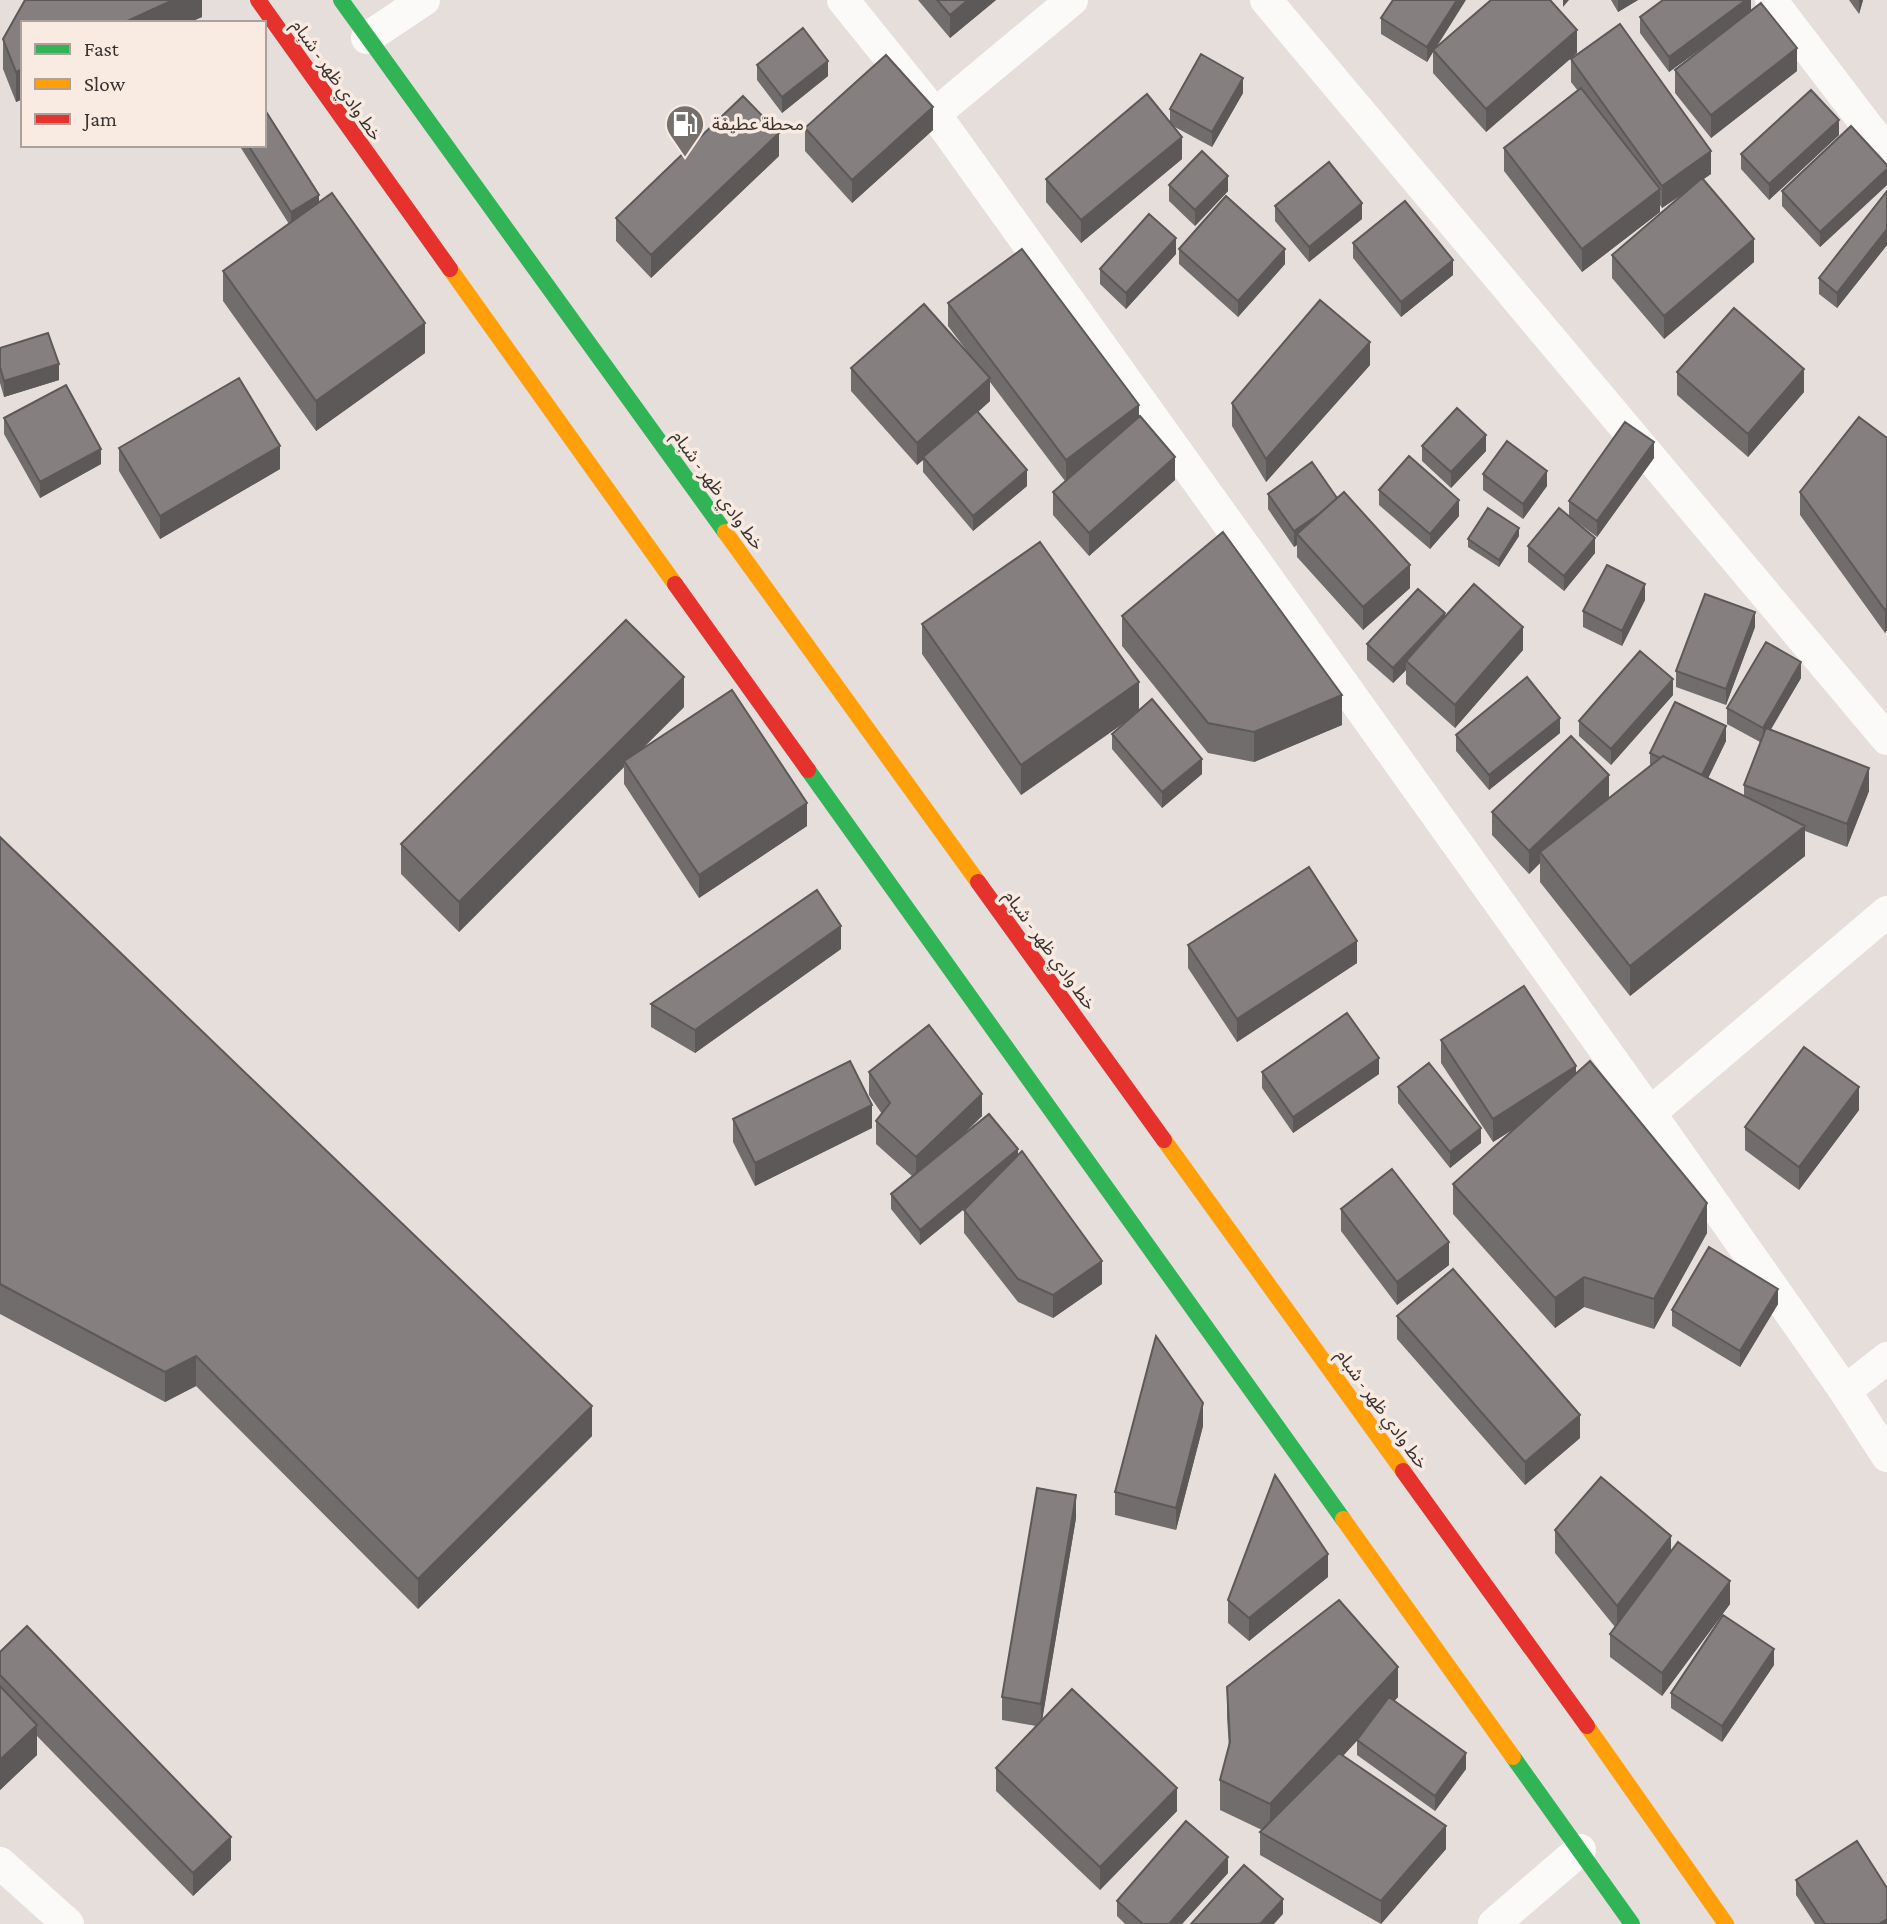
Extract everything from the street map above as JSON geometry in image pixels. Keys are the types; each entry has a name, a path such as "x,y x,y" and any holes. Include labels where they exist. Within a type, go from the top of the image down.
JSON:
{"main road":[{"name":"خط وادي ظهر - شبام","path":"258,0 1632,1924"},
{"name":"خط وادي ظهر - شبام","path":"341,0 1641,1800 1726,1924"}],"street":[{"path":"367,38 424,0"},
{"path":"843,0 935,114 1650,1113 1845,1391 1887,1456"},
{"path":"935,114 1072,0"},
{"path":"1266,0 1887,739"},
{"path":"1770,0 1887,152"},
{"path":"1650,1113 1887,912"},
{"path":"1845,1391 1887,1358"},
{"path":"1494,1924 1580,1850"},
{"path":"0,1863 68,1924"}],"building":[{"path":"25,0 173,0 127,21 21,21 21,70 16,72 3,39"},
{"path":"937,0 968,0 950,15"},
{"path":"1393,0 1457,0 1427,47 1381,18"},
{"path":"1491,0 1550,0 1577,30 1486,109 1433,50"},
{"path":"1663,0 1746,0 1669,57 1640,17"},
{"path":"1761,3 1797,48 1711,115 1675,70"},
{"path":"1620,24 1711,151 1662,186 1571,59"},
{"path":"803,28 828,61 782,97 757,65"},
{"path":"1201,54 1243,78 1212,132 1170,109"},
{"path":"886,55 933,107 852,180 805,128"},
{"path":"1581,88 1660,189 1582,249 1504,148"},
{"path":"1811,90 1839,120 1769,184 1741,154"},
{"path":"1147,94 1182,137 1081,220 1046,179"},
{"path":"743,96 779,133 651,255 616,218"},
{"path":"266,112 319,195 291,212 249,147 266,147"},
{"path":"1851,126 1887,165 1887,169 1820,232 1782,191"},
{"path":"1202,151 1228,176 1195,210 1169,185"},
{"path":"1329,162 1362,203 1309,247 1275,206"},
{"path":"1702,178 1754,239 1664,316 1612,255"},
{"path":"1887,191 1887,229 1837,293 1819,278"},
{"path":"332,193 425,323 316,401 223,271"},
{"path":"1226,196 1285,249 1238,301 1179,249"},
{"path":"1405,201 1453,260 1401,302 1353,243"},
{"path":"1149,214 1176,238 1126,293 1100,269"},
{"path":"1022,249 1139,405 1066,460 948,303"},
{"path":"1320,300 1370,342 1266,459 1232,403"},
{"path":"924,304 990,378 917,443 851,368"},
{"path":"1734,308 1804,369 1748,434 1677,372"},
{"path":"48,333 59,364 4,381 0,367 0,348"},
{"path":"239,378 280,446 160,516 119,448"},
{"path":"66,385 101,449 40,482 4,418"},
{"path":"1457,408 1486,435 1451,472 1422,446"},
{"path":"977,411 1027,470 973,516 923,457"},
{"path":"1140,416 1175,457 1089,533 1053,492"},
{"path":"1859,417 1887,438 1885,610 1800,492"},
{"path":"1625,422 1654,442 1597,521 1569,501"},
{"path":"1507,441 1547,471 1523,504 1483,474"},
{"path":"1409,456 1459,500 1430,534 1379,490"},
{"path":"1312,462 1337,498 1294,531 1268,494"},
{"path":"1344,492 1410,565 1363,607 1297,534"},
{"path":"1488,508 1519,528 1499,560 1468,539"},
{"path":"1559,508 1595,538 1564,576 1528,546"},
{"path":"1223,532 1342,695 1254,732 1208,723 1122,616"},
{"path":"1040,542 1139,682 1021,765 922,624"},
{"path":"1607,565 1645,584 1622,631 1583,611"},
{"path":"1474,584 1523,627 1455,705 1406,661"},
{"path":"1418,589 1445,613 1393,668 1367,644"},
{"path":"1705,594 1755,612 1726,689 1676,671"},
{"path":"626,620 684,677 459,902 401,844"},
{"path":"1766,642 1801,662 1763,728 1727,708"},
{"path":"1640,651 1673,679 1611,749 1579,721"},
{"path":"1527,677 1560,718 1489,775 1456,735"},
{"path":"732,690 807,803 699,875 624,761"},
{"path":"1152,699 1202,759 1162,792 1112,734"},
{"path":"1675,702 1726,726 1702,775 1663,756 1660,758 1650,753"},
{"path":"1766,728 1869,768 1847,824 1744,785"},
{"path":"1571,736 1609,775 1529,851 1492,812"},
{"path":"1663,756 1805,826 1630,966 1540,852"},
{"path":"0,837 592,1406 418,1579 196,1356 165,1372 0,1284"},
{"path":"1309,867 1357,941 1237,1019 1188,945"},
{"path":"817,890 841,926 695,1030 651,1004"},
{"path":"1524,986 1576,1066 1493,1119 1441,1040"},
{"path":"1347,1013 1379,1058 1293,1117 1262,1072"},
{"path":"929,1025 982,1094 916,1157 876,1121 890,1103 869,1072"},
{"path":"1804,1047 1859,1087 1799,1167 1745,1127"},
{"path":"850,1061 872,1105 755,1163 733,1119"},
{"path":"1590,1061 1707,1203 1654,1299 1584,1277 1555,1298 1453,1184"},
{"path":"1429,1063 1481,1128 1450,1152 1398,1087"},
{"path":"989,1114 1018,1149 920,1230 891,1194"},
{"path":"1022,1151 1102,1261 1053,1295 1018,1279 964,1210"},
{"path":"1392,1169 1449,1242 1397,1282 1341,1209"},
{"path":"1709,1247 1778,1289 1740,1351 1672,1310"},
{"path":"1453,1269 1580,1415 1525,1462 1397,1316"},
{"path":"1156,1336 1203,1403 1176,1508 1115,1492"},
{"path":"1275,1475 1328,1554 1249,1618 1228,1600"},
{"path":"1601,1477 1671,1536 1617,1606 1555,1530"},
{"path":"1037,1488 1076,1495 1041,1704 1002,1697"},
{"path":"1678,1542 1730,1581 1662,1673 1610,1634"},
{"path":"1339,1600 1398,1667 1270,1804 1220,1780 1230,1742 1227,1687"},
{"path":"1723,1615 1774,1649 1722,1726 1671,1693"},
{"path":"27,1626 231,1837 193,1873 0,1675 0,1652"},
{"path":"0,1686 37,1725 0,1760"},
{"path":"1072,1689 1177,1788 1100,1867 996,1768"},
{"path":"1389,1697 1466,1753 1435,1796 1357,1740"},
{"path":"1339,1753 1446,1826 1381,1901 1260,1832"},
{"path":"1186,1821 1228,1857 1169,1924 1143,1924 1117,1901"},
{"path":"1857,1841 1887,1888 1887,1919 1879,1924 1825,1924 1796,1880"},
{"path":"1244,1865 1283,1899 1260,1924 1191,1924"}],"traffic: fast":[{"path":"341,0 725,532"},
{"path":"808,770 1343,1519"},
{"path":"1513,1757 1632,1924"}],"traffic: slow":[{"path":"450,269 675,584"},
{"path":"725,532 978,882"},
{"path":"1164,1140 1403,1471"},
{"path":"1343,1519 1513,1757"},
{"path":"1587,1726 1726,1924"}],"traffic: jam":[{"path":"258,0 450,269"},
{"path":"675,584 808,770"},
{"path":"978,882 1164,1140"},
{"path":"1403,1471 1587,1726"}],"place":[{"name":"محطة عطيفة","path":"685,158"}]}
